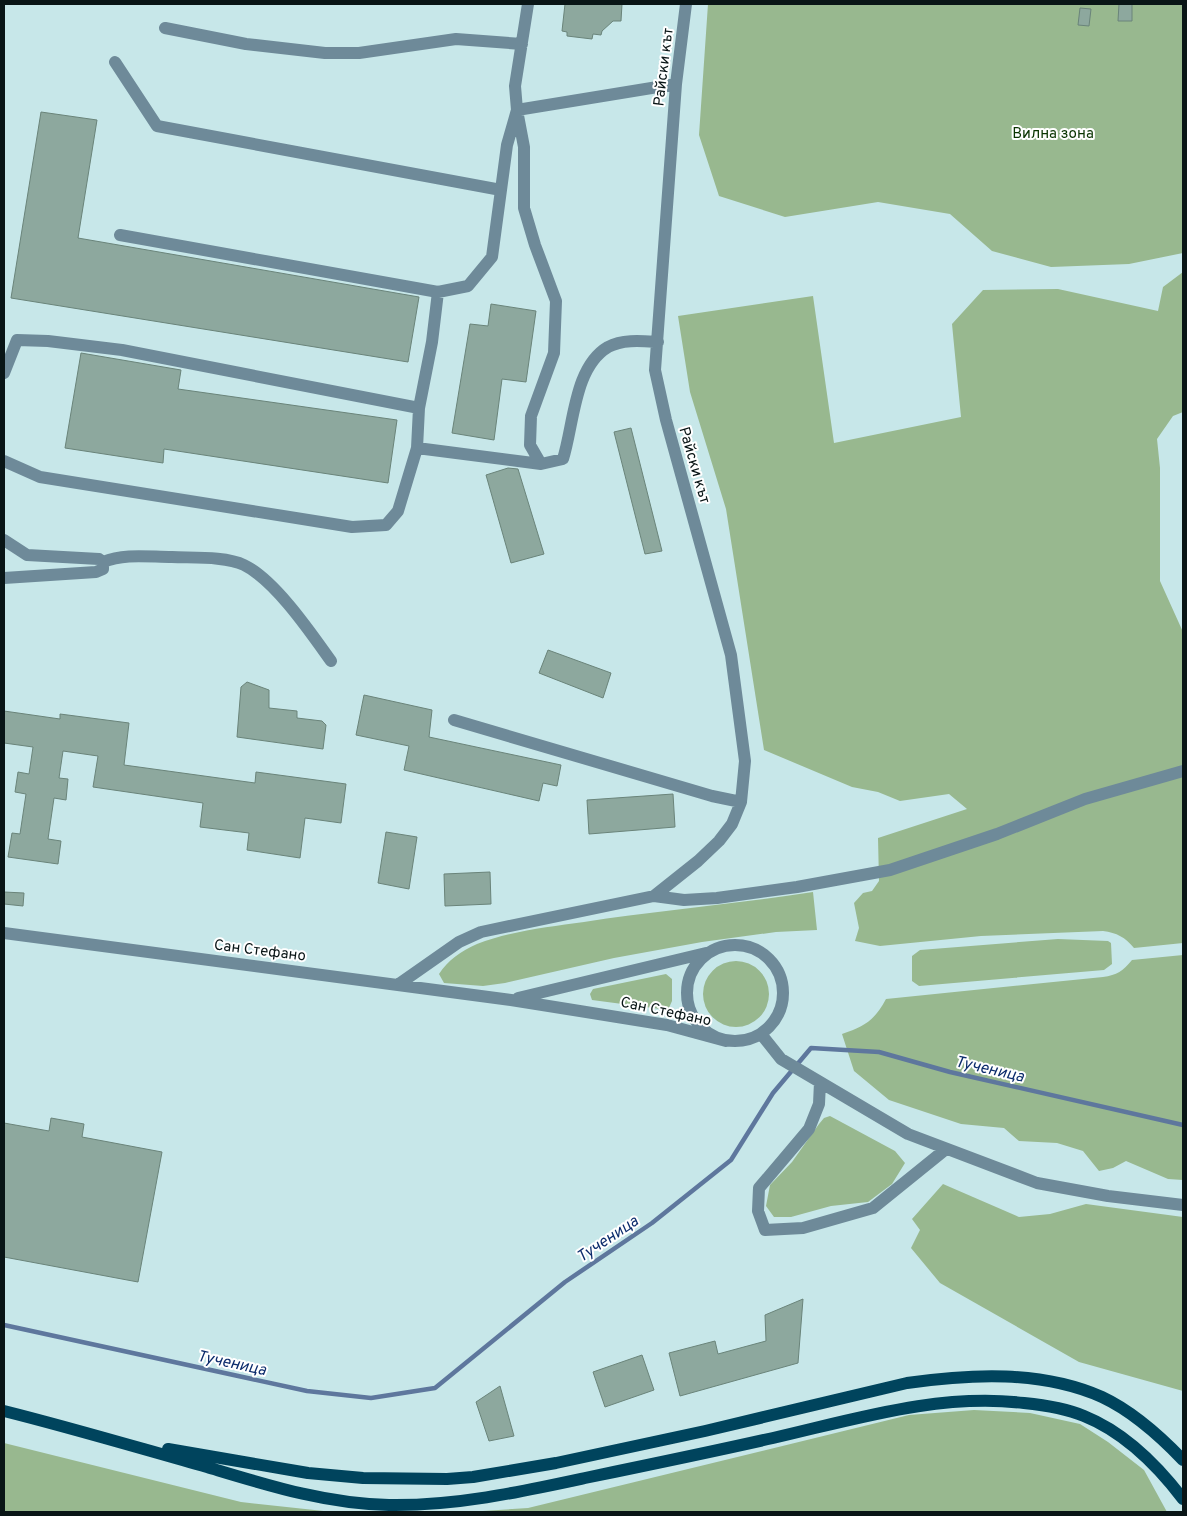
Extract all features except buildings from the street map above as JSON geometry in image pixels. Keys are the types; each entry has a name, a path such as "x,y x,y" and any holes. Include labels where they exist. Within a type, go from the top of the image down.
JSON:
{"main road":[{"path":"106,1438 334,1476 446,1479 495,1474 556,1463 705,1431 907,1383 934,1379 990,1376 1040,1379 1062,1384 1103,1398 1164,1440 1183,1460"},
{"path":"4,1411 106,1438 304,1496 362,1504 422,1505 475,1500 520,1492 718,1451 909,1407 958,1401 1010,1401 1059,1408 1083,1415 1106,1427 1128,1442 1156,1466 1183,1498"}],"street":[{"path":"528,4 515,86 516,110 524,147 524,208 534,245 556,300 554,353 531,416 530,445 541,464"},
{"name":"Райски кът","path":"654,896 719,841 732,824 741,802 745,761 731,654 666,420 656,370 676,84 686,4"},
{"path":"165,28 246,44 325,53 359,53 456,39 522,44"},
{"path":"115,62 157,126 501,190"},
{"path":"516,110 676,84"},
{"path":"120,235 438,292 468,286 492,257 507,145 516,110"},
{"path":"4,461 40,477 352,528 386,525 398,512 418,448 419,408 432,342 438,292"},
{"path":"4,373 17,340 48,341 122,350 419,408"},
{"path":"418,448 541,464 563,459 570,437 576,399 588,366 608,347 629,341 658,342"},
{"path":"4,540 27,555 99,559 103,562"},
{"path":"103,562 114,558 134,556 212,558 244,564 278,591 331,661"},
{"path":"4,578 96,572 103,569 103,562"},
{"path":"454,720 712,796 741,802"},
{"path":"399,984 437,955 481,932 654,896 684,900 717,898 797,887 890,870 997,834 1085,799 1183,771"},
{"name":"Сан Стефано","path":"4,934 511,1000 667,1025 726,1041"},
{"path":"734,945 748,946 760,952 778,971 782,983 781,1008 775,1020 761,1034 744,1041 726,1041 712,1036 701,1028 692,1016 687,1002 687,988 691,974 698,961 710,952 734,945"},
{"name":"Сан Стефано","path":"511,1000 710,952"},
{"path":"761,1034 787,1062 908,1134 1037,1183 1108,1196 1183,1205"},
{"path":"820,1082 819,1104 809,1129 759,1188 758,1211 765,1230 803,1228 873,1208 946,1149"}],"green space":[{"name":"Вилна зона","path":"708,4 1183,4 1183,253 1129,264 1051,267 992,251 950,214 878,202 785,217 719,196 699,135"},
{"path":"1183,272 1183,412 1173,416 1157,439 1160,468 1160,581 1183,632 1183,943 1134,948 1120,936 1103,931 981,936 880,946 855,941 859,928 854,903 863,893 872,891 879,881 878,838 967,809 949,794 900,801 878,792 852,787 764,750 726,509 690,392 678,316 813,296 834,443 961,417 952,324 983,290 1058,289 1158,311 1163,287"},
{"path":"813,892 817,930 776,932 702,942 614,958 505,983 483,986 444,983 439,974 455,956 477,944 516,933 613,918"},
{"path":"1058,939 1108,941 1111,943 1112,964 1104,970 919,986 912,981 912,956 920,950"},
{"path":"1183,955 1183,1180 1168,1179 1126,1161 1113,1168 1099,1171 1083,1151 1057,1143 1019,1141 1004,1128 961,1124 889,1100 854,1071 842,1034 868,1022 877,1013 886,999 1103,977 1119,972 1132,960"},
{"path":"736,961 749,964 759,971 766,981 769,994 766,1007 759,1017 749,1024 736,1027 723,1024 713,1017 706,1007 703,994 706,981 713,971 723,964"},
{"path":"666,974 672,979 672,1001 668,1010 592,1000 590,994 593,989"},
{"path":"830,1116 895,1151 905,1163 892,1184 868,1202 831,1206 791,1217 774,1217 766,1206 770,1185 792,1162 824,1118"},
{"path":"943,1184 1019,1217 1050,1214 1086,1204 1183,1217 1183,1391 1079,1362 940,1283 911,1248 920,1230 912,1219"},
{"path":"974,1410 1030,1413 1080,1424 1108,1442 1144,1470 1167,1512 467,1512 528,1508 909,1415"},
{"path":"4,1443 241,1502 333,1512 4,1512"}],"waterway":[{"name":"Тученица","path":"4,1325 307,1391 371,1398 435,1388 565,1282 652,1223 731,1160 773,1093 811,1048 879,1052 950,1072 1183,1125"}]}
